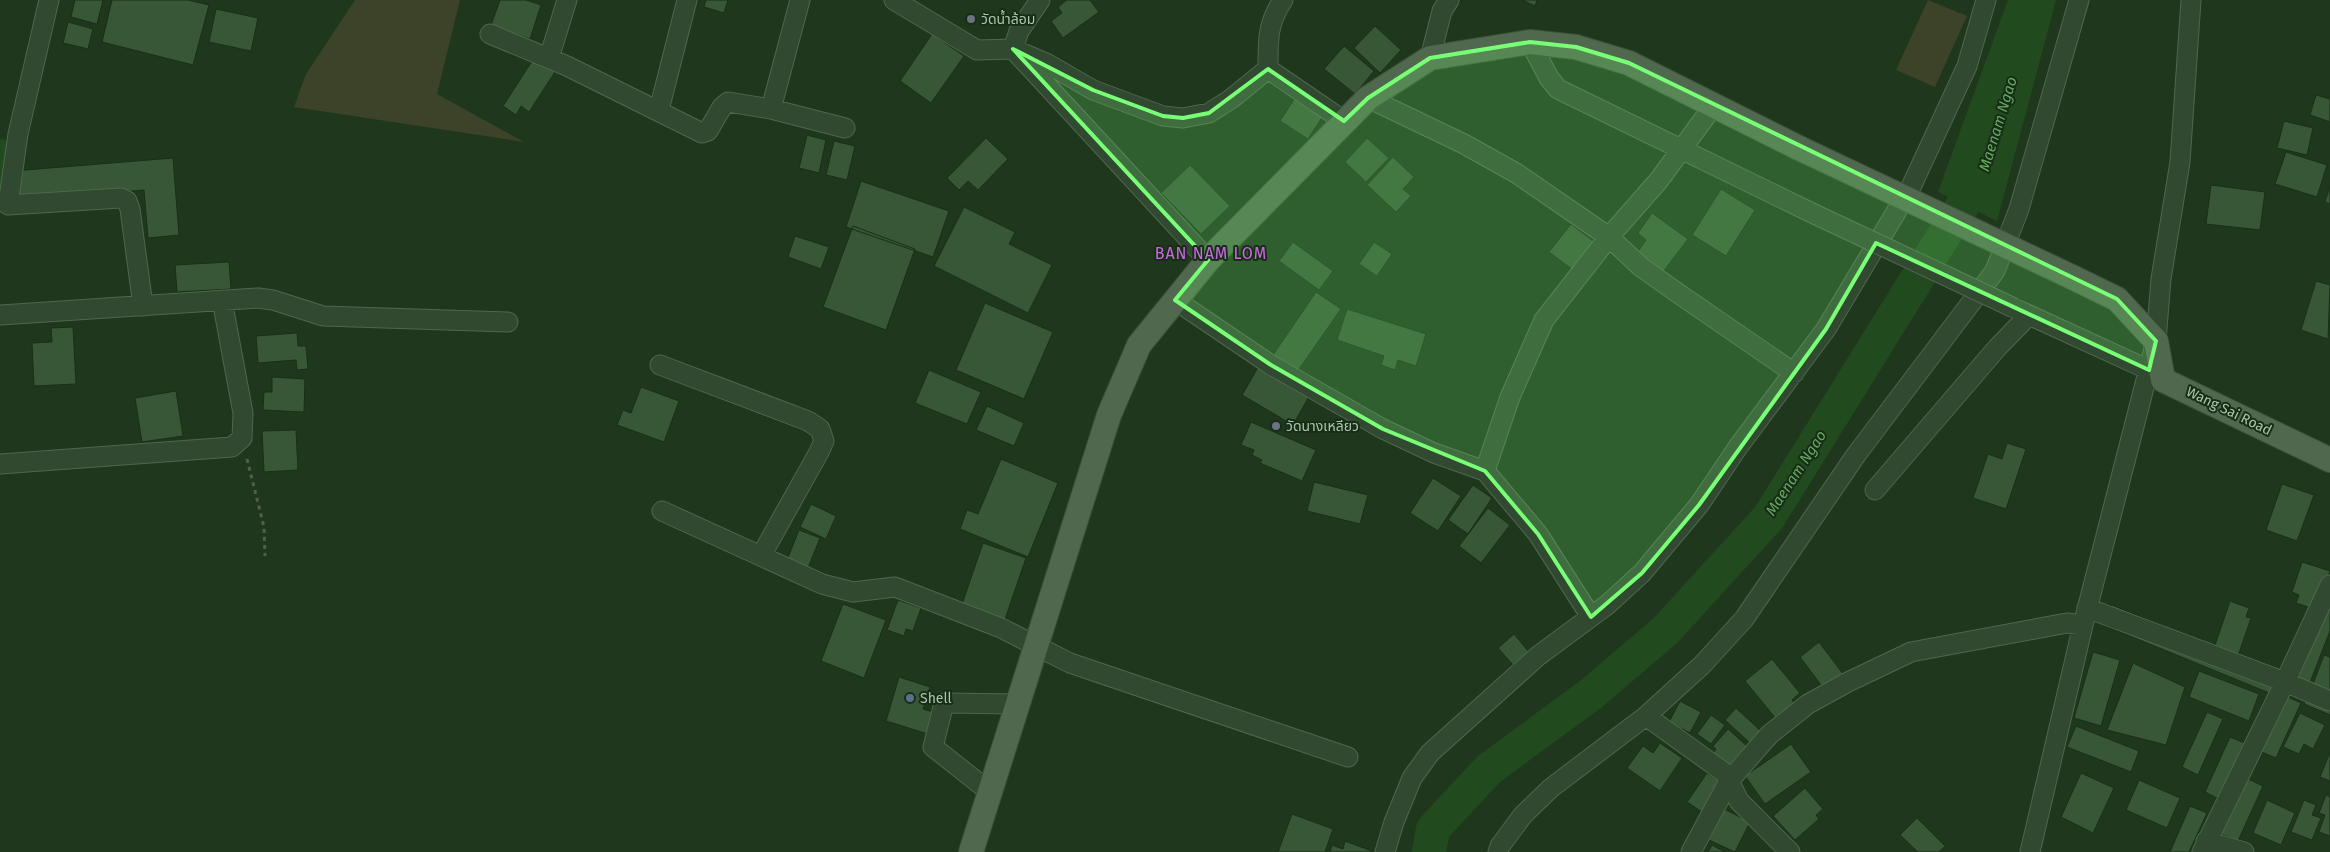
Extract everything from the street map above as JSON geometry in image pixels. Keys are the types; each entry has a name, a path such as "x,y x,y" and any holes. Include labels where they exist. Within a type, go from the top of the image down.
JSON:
{"main road":[{"path":"972,852 1109,416 1139,345 1208,260 1344,121 1368,98 1430,58 1530,42 1576,47 1629,63 1797,147 2118,299 2156,341"},
{"name":"Wang Sai Road","path":"2156,341 2163,380 2330,460"}],"street":[{"path":"49,0 18,134 8,205 121,198 127,201 130,209 143,306"},
{"path":"548,58 567,0"},
{"path":"659,110 687,0"},
{"path":"771,110 800,0"},
{"path":"894,0 977,50 1013,49 1048,64 1093,90 1163,116 1183,118 1209,113 1231,99 1268,69 1269,35 1272,16 1283,0"},
{"path":"1013,49 1019,31 1040,0"},
{"path":"1430,58 1442,11 1448,0"},
{"path":"1385,852 1394,822 1412,778 1430,753 1538,656 1592,616 1642,573 1699,505 1738,447 1826,329 1911,187 1967,66 1986,0"},
{"path":"1498,852 1500,846 1523,815 1552,788 1646,716 1702,665 1744,619 1856,455 1995,271 2019,209 2079,0"},
{"path":"2030,852 2085,616 2156,341 2161,279 2180,162 2191,0"},
{"path":"490,34 548,58 705,133 722,107 728,102 771,110 845,128"},
{"path":"1530,42 1549,78 1558,89 1810,212 2149,370"},
{"path":"1013,49 1208,260"},
{"path":"1268,69 1344,121"},
{"path":"1368,98 1464,144 1516,173 1609,236 1641,267 1794,373"},
{"path":"1486,471 1510,396 1544,320 1609,236 1659,180 1714,106"},
{"path":"0,315 258,298 273,300 323,316 508,322"},
{"path":"0,464 232,446 242,438 243,413 222,300"},
{"path":"1175,300 1271,365 1383,430 1434,453 1486,471 1538,534 1592,616"},
{"path":"1875,490 1997,348 2022,312"},
{"path":"660,365 808,421 820,429 824,440 819,452 760,556"},
{"path":"662,512 822,584 853,592 895,587 1001,628 1070,663 1348,757"},
{"path":"2244,852 2204,846 2286,682 2330,585"},
{"path":"1691,852 1729,781 1770,735 1808,704 1848,682 1911,652 2067,623 2085,616 2286,682 2330,701"},
{"path":"990,792 933,747 944,702 1017,704"},
{"path":"1646,716 1725,773 1739,801 1790,852"}],"path":[{"path":"242,438 253,492 264,527 265,556"}],"highlighted area":[{"path":"1530,42 1576,47 1629,63 2117,299 2156,341 2149,370 1876,243 1826,329 1699,505 1642,573 1591,617 1538,534 1485,471 1383,429 1271,365 1175,300 1208,260 1013,49 1093,90 1163,116 1183,118 1209,113 1268,69 1344,121 1368,98 1430,58"}],"shaded area":[{"path":"355,0 460,0 437,94 524,142 294,107 306,74"},
{"path":"1928,0 1967,16 1935,87 1896,70"}],"water":[{"path":"2008,0 2056,0 1997,221 1938,192"},
{"path":"0,139 12,141 0,195"}],"building":[{"path":"75,0 103,0 97,24 71,17"},
{"path":"112,0 188,0 209,5 193,65 102,42"},
{"path":"500,0 526,0 541,5 530,39 491,25"},
{"path":"706,0 728,0 724,13 704,7"},
{"path":"1067,0 1090,0 1099,12 1063,38 1051,21 1062,13 1058,7"},
{"path":"1522,0 1537,0 1535,6"},
{"path":"216,9 258,18 251,51 209,42"},
{"path":"68,22 93,29 88,49 63,43"},
{"path":"1375,26 1401,50 1380,73 1354,48"},
{"path":"932,34 964,56 931,103 900,81"},
{"path":"1344,46 1374,71 1355,94 1324,69"},
{"path":"534,58 555,72 529,112 521,106 516,115 503,106"},
{"path":"1297,95 1325,113 1308,139 1280,121"},
{"path":"2316,95 2330,99 2330,122 2310,115"},
{"path":"2284,121 2313,128 2307,155 2277,148"},
{"path":"807,135 826,140 819,173 799,168"},
{"path":"986,138 1008,159 978,190 968,181 959,190 947,178"},
{"path":"1367,138 1389,158 1366,182 1345,162"},
{"path":"834,141 855,146 847,180 826,175"},
{"path":"2286,152 2327,165 2317,197 2275,184"},
{"path":"1393,157 1414,177 1403,189 1411,196 1396,212 1367,185"},
{"path":"173,158 179,235 148,238 144,190 16,201 13,171"},
{"path":"1190,165 1230,206 1201,234 1161,193"},
{"path":"861,181 949,211 933,257 846,227"},
{"path":"2211,185 2265,192 2260,230 2206,224"},
{"path":"2330,186 2330,204 2325,202"},
{"path":"1721,189 1755,210 1726,256 1692,235"},
{"path":"964,207 1015,232 1009,244 1052,265 1028,313 934,266"},
{"path":"1652,213 1688,239 1660,276 1634,257 1646,240 1638,233"},
{"path":"1571,224 1597,244 1576,272 1549,252"},
{"path":"853,226 915,249 886,330 823,307"},
{"path":"795,236 829,247 821,269 788,257"},
{"path":"1293,242 1333,271 1319,290 1279,261"},
{"path":"1374,242 1392,254 1377,276 1359,264"},
{"path":"229,262 231,289 177,292 175,265"},
{"path":"2316,281 2330,285 2328,339 2301,330"},
{"path":"1316,292 1341,309 1297,372 1273,355"},
{"path":"985,303 1053,332 1024,399 956,370"},
{"path":"1347,309 1426,334 1416,366 1398,360 1395,370 1381,365 1384,356 1337,340"},
{"path":"73,327 76,384 34,386 32,343 52,342 51,328"},
{"path":"297,333 298,346 306,346 308,369 297,370 296,360 258,363 256,336"},
{"path":"1260,364 1311,393 1293,425 1242,395"},
{"path":"929,370 981,392 967,424 915,403"},
{"path":"272,377 305,379 304,412 263,410 264,392 272,392"},
{"path":"641,387 679,401 664,442 617,425 623,410 631,413"},
{"path":"176,391 183,436 142,442 135,398"},
{"path":"987,406 1024,423 1014,446 976,430"},
{"path":"1251,422 1316,450 1302,481 1260,463 1262,460 1252,455 1254,450 1241,445"},
{"path":"296,430 298,470 264,472 262,431"},
{"path":"2007,443 2026,449 2006,509 1973,498 1988,454 2002,459"},
{"path":"1001,459 1058,483 1028,557 960,529 967,510 978,514"},
{"path":"1433,478 1461,496 1438,531 1410,513"},
{"path":"1314,482 1368,495 1360,524 1307,511"},
{"path":"2282,484 2314,495 2297,541 2266,530"},
{"path":"1473,485 1492,498 1468,534 1448,520"},
{"path":"811,504 836,516 826,539 800,527"},
{"path":"1488,508 1510,525 1481,563 1459,546"},
{"path":"799,530 820,538 808,568 787,560"},
{"path":"983,543 1026,558 1003,625 960,610"},
{"path":"2302,562 2330,571 2317,610 2296,603 2299,595 2292,592"},
{"path":"2330,586 2330,631 2309,685 2294,679"},
{"path":"898,600 921,608 913,631 906,629 904,636 887,630"},
{"path":"2230,601 2249,608 2246,617 2251,618 2238,656 2214,648"},
{"path":"843,604 886,620 864,678 821,661"},
{"path":"2112,605 2288,677 2279,697 2103,625"},
{"path":"1514,634 1529,652 1513,665 1498,648"},
{"path":"1819,642 1843,674 1824,689 1800,657"},
{"path":"2093,652 2120,660 2101,726 2074,718"},
{"path":"2324,655 2330,657 2330,690 2313,684"},
{"path":"1772,659 1800,693 1792,700 1796,705 1777,720 1745,681"},
{"path":"2133,663 2185,687 2166,745 2107,730"},
{"path":"2199,671 2259,694 2249,721 2189,697"},
{"name":"Shell","path":"899,677 930,687 923,709 950,717 944,739 886,721"},
{"path":"2312,685 2330,692 2330,715 2304,704"},
{"path":"2284,695 2301,703 2276,758 2259,751"},
{"path":"1680,701 1701,712 1690,733 1669,722"},
{"path":"1736,708 1763,733 1752,745 1725,720"},
{"path":"2207,712 2223,719 2198,775 2182,767"},
{"path":"2300,713 2325,725 2313,749 2304,744 2299,754 2283,747"},
{"path":"1711,715 1725,725 1711,744 1697,734"},
{"path":"2076,726 2139,751 2131,772 2067,747"},
{"path":"1728,729 1749,748 1731,769 1713,753 1716,749 1713,746"},
{"path":"2230,737 2247,744 2221,800 2205,792"},
{"path":"1660,743 1682,758 1660,791 1627,768 1643,746 1653,753"},
{"path":"1791,744 1811,772 1765,804 1745,776"},
{"path":"2330,752 2330,781 2320,777"},
{"path":"1707,773 1724,784 1705,814 1687,802"},
{"path":"2081,773 2114,788 2093,833 2061,817"},
{"path":"2246,778 2263,786 2238,841 2221,834"},
{"path":"2139,780 2180,798 2167,828 2126,810"},
{"path":"1805,788 1823,809 1816,815 1819,819 1795,840 1773,816"},
{"path":"2326,795 2330,797 2330,836 2319,832 2325,815 2319,813"},
{"path":"2267,800 2295,813 2281,845 2253,833"},
{"path":"2304,800 2316,805 2312,815 2321,818 2312,840 2291,832"},
{"path":"2190,806 2207,813 2189,852 2170,852"},
{"path":"1724,809 1750,822 1735,852 1709,840"},
{"path":"1292,814 1333,829 1325,852 1278,852"},
{"path":"1917,818 1945,846 1939,852 1918,852 1900,835"},
{"path":"1345,841 1372,852 1330,852 1332,845 1343,849"},
{"path":"1712,845 1725,852 1708,852"}],"waterway":[{"name":"Maenam Ngao","path":"1429,852 1433,829 1489,769 1591,694 1665,631 1769,517 1987,166"}],"place":[{"name":"วัดน้ำล้อม","path":"971,19"},
{"name":"วัดนางเหลียว","path":"1276,426"},
{"name":"Shell","path":"910,698"}],"district":[{"name":"BAN NAM LOM","path":"1211,253"}]}
